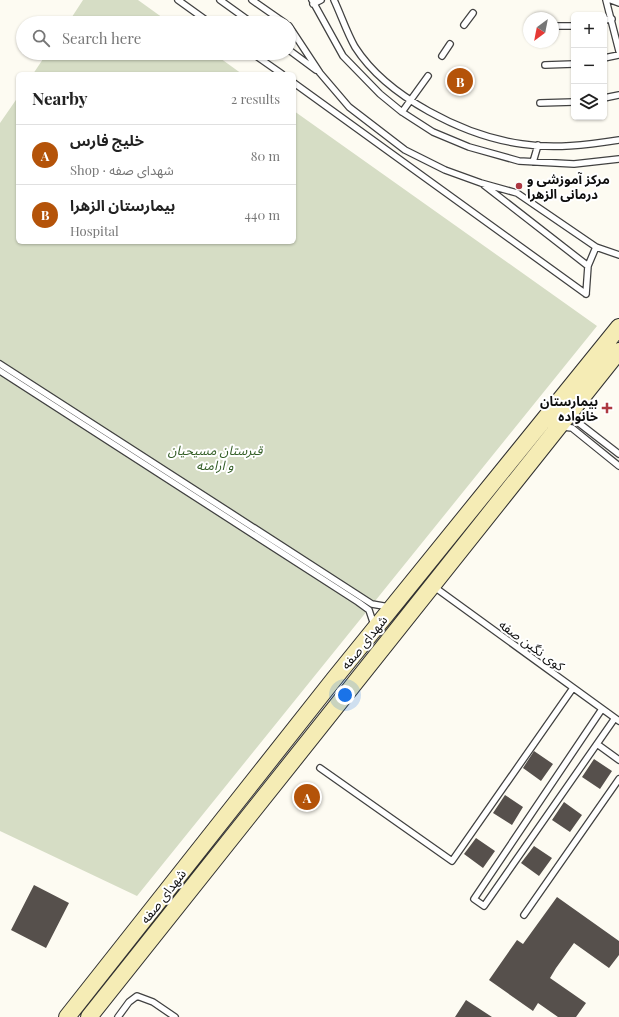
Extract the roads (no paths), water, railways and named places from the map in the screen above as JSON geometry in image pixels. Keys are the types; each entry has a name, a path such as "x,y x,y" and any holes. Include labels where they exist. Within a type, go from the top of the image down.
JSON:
{"main road":[{"name":"شهدای صفه","path":"67,1017 374,630 619,327"},
{"name":"شهدای صفه","path":"89,1017 619,351"},
{"path":"287,739 301,751"}],"lane":[{"path":"178,0 200,16"},
{"path":"220,0 242,16"},
{"path":"252,0 275,16"},
{"path":"321,0 313,2 343,56 380,94 402,112 433,132 469,147 518,161 574,164 619,159"},
{"path":"334,0 355,47 379,76 411,100 440,118 471,132 522,144 576,146 619,140"},
{"path":"606,0 619,51"},
{"path":"611,0 619,3"},
{"path":"464,25 473,13"},
{"path":"607,20 612,19"},
{"path":"559,26 571,26"},
{"path":"296,37 319,72 350,107 405,150 445,170 482,184 516,193 596,247 619,255"},
{"path":"442,56 450,44"},
{"path":"296,55 319,72"},
{"path":"607,57 619,55"},
{"path":"262,60 279,72"},
{"path":"545,65 571,64"},
{"path":"402,112 428,76"},
{"path":"296,84 586,294 588,266 596,247"},
{"path":"607,97 619,95"},
{"path":"540,103 571,102"},
{"path":"534,162 538,145"},
{"path":"482,184 588,266"},
{"path":"0,364 372,604 393,607"},
{"path":"0,371 358,602 369,610 374,630"},
{"path":"573,409 575,420 619,454"},
{"path":"557,429 563,427 572,428 619,466"},
{"name":"کوی نگین صفه","path":"432,586 617,719"},
{"path":"320,768 452,861 573,688"},
{"path":"602,709 474,900 484,906 597,744 617,719"},
{"path":"597,744 619,760"},
{"path":"524,914 619,779"},
{"path":"118,1017 129,1002 137,996 149,1000 175,1017"}],"place":[{"name":"بیمارستان الزهرا","path":"460,81"},
{"name":"مرکز آموزشی و درمانی الزهرا","path":"519,186"},
{"name":"بیمارستان خانواده","path":"607,408"},
{"name":"خلیج فارس","path":"307,797"}],"park label":[{"name":"قبرستان مسیحیان و ارامنه","path":"215,458"}]}
